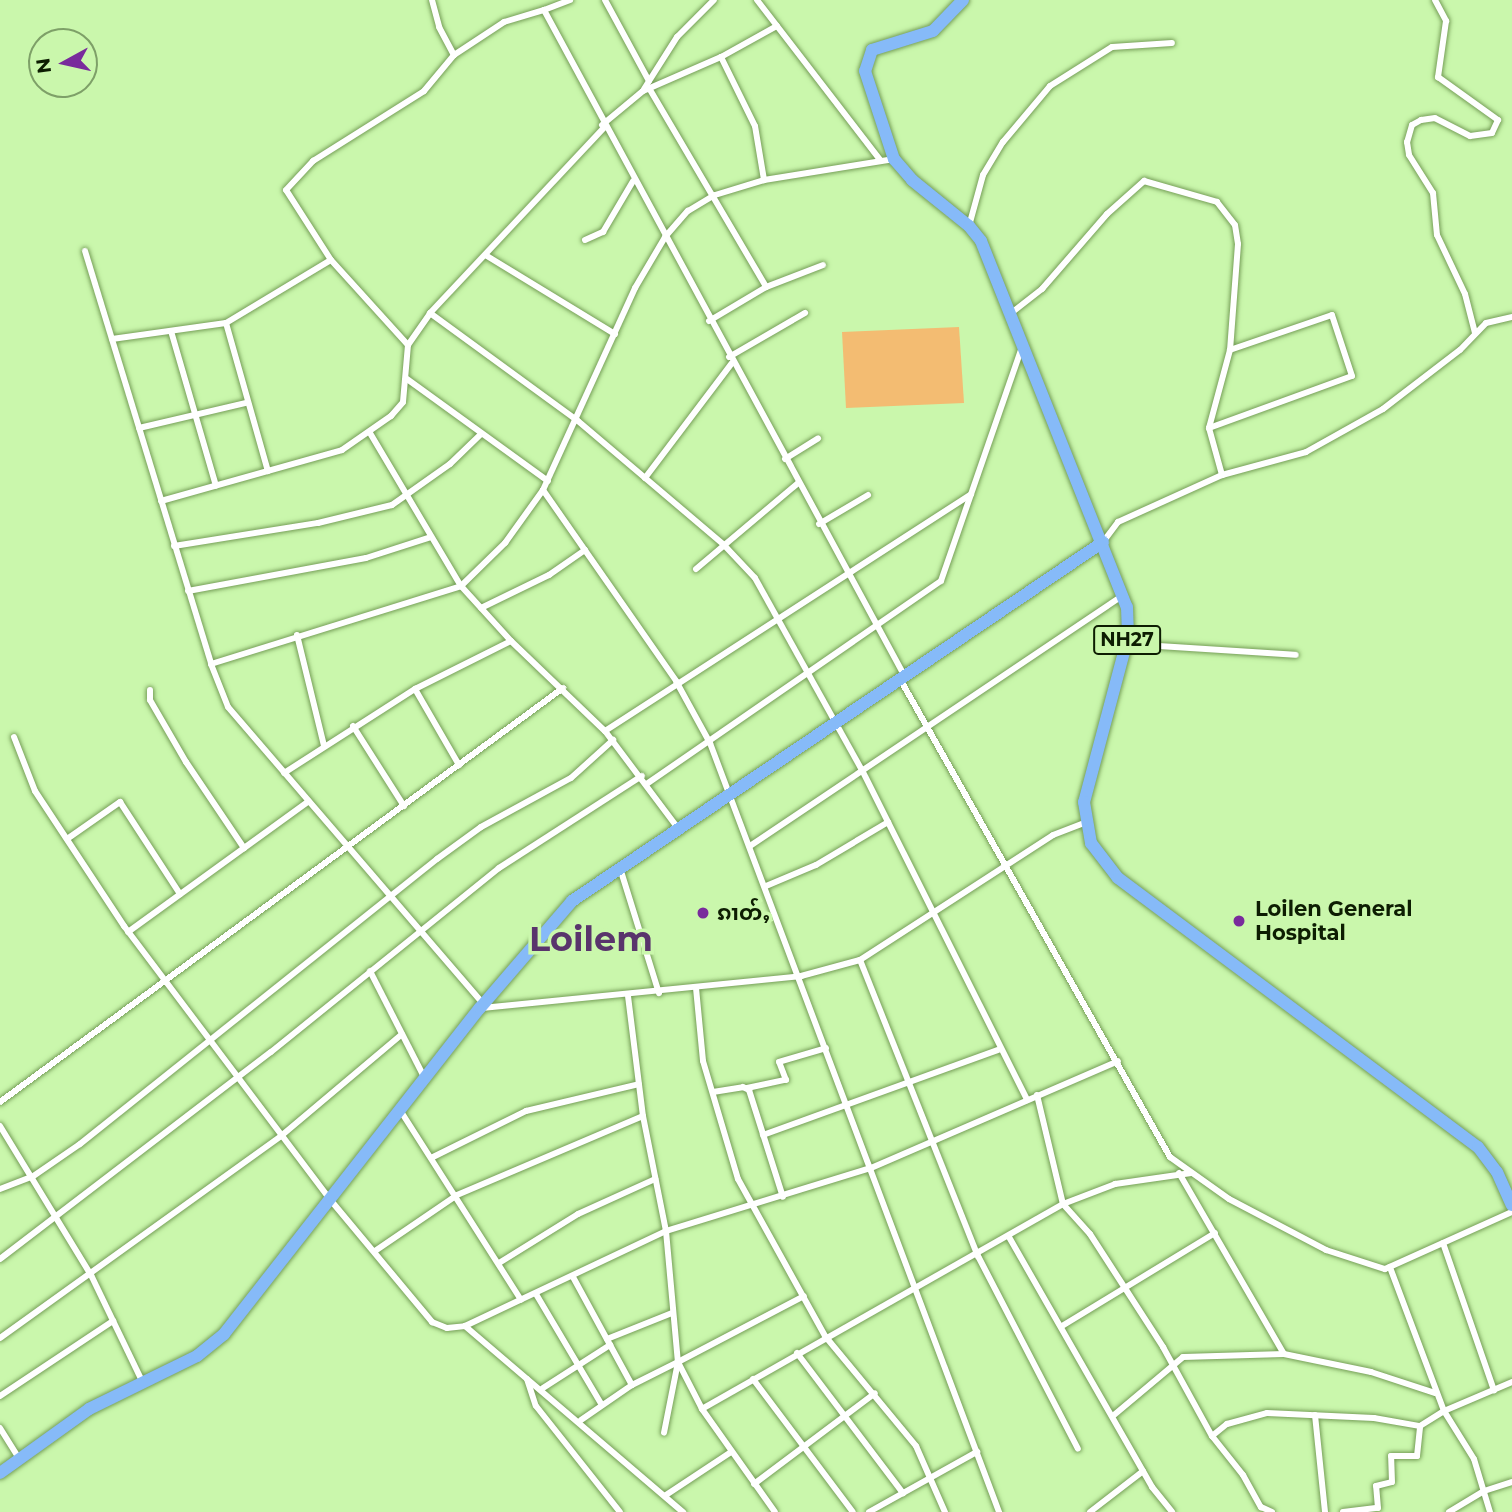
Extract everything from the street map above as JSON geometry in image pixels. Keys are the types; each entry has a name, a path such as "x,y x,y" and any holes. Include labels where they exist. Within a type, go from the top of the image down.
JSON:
{"highway":[{"name":"NH27","path":"963,0 933,31 884,43 866,58 867,81 888,160 970,226 981,241 1123,595 1129,623 1126,644 1084,802 1085,823 1091,843 1118,878 1478,1147 1497,1172 1512,1205"},
{"path":"0,1473 89,1409 197,1356 224,1334 328,1197 542,930 572,901 619,866 1103,542"}],"street":[{"path":"432,0 439,27 454,55"},
{"path":"408,345 331,260 286,190 313,161 424,91 454,55 504,22 570,0"},
{"path":"605,0 647,87 715,195 766,287"},
{"path":"161,501 342,450 370,433 403,402 408,345 430,313 487,256 603,127 647,87 677,37 714,0"},
{"path":"757,0 888,160"},
{"path":"1435,0 1446,22 1438,77 1499,120 1492,133 1470,136 1435,118 1421,120 1412,125 1407,142 1409,155 1433,193 1437,234 1465,293 1475,333"},
{"path":"544,10 603,127 929,728 1170,1157 1229,1199 1326,1250 1390,1267 1512,1212"},
{"path":"647,87 721,57 777,26"},
{"path":"970,226 983,175 1003,142 1050,86 1112,47 1172,43"},
{"path":"721,57 755,127 764,180"},
{"path":"211,664 461,586 505,543 543,490 578,421 635,288 665,237 688,211 715,195 764,180 888,160"},
{"path":"1010,314 1042,289 1128,193 1152,180 1217,202 1234,225 1237,283 1230,350 1209,428 1222,475"},
{"path":"585,240 603,232 633,181"},
{"path":"85,251 188,591 228,707 421,929 482,1005 659,993 801,976 860,960 933,909 1005,864 1053,835 1085,823"},
{"path":"487,256 615,334"},
{"path":"112,339 226,323 331,260"},
{"path":"709,321 766,287 823,265"},
{"path":"430,313 578,421 724,545 755,578 779,614 834,722 862,770 1027,1100"},
{"path":"645,478 730,360 806,313"},
{"path":"1209,428 1352,376 1332,315 1230,350"},
{"path":"1103,542 1118,522 1222,475 1306,452 1372,415 1460,350 1475,333 1502,316 1512,317"},
{"path":"226,323 246,402 268,471"},
{"path":"171,331 193,415 216,486"},
{"path":"648,783 710,743 941,581 1023,345"},
{"path":"407,379 548,481"},
{"path":"139,428 246,402"},
{"path":"370,433 461,586 511,641 605,731 648,783 677,827"},
{"path":"174,546 350,516 408,497 481,434"},
{"path":"785,459 818,438"},
{"path":"696,569 798,483"},
{"path":"543,490 676,681 710,743 918,1287 999,1512"},
{"path":"605,731 779,614 847,576 972,493"},
{"path":"819,524 868,495"},
{"path":"188,591 366,558 431,537"},
{"path":"481,608 549,575 585,551"},
{"path":"750,846 1123,595"},
{"path":"297,635 324,746"},
{"path":"284,773 353,726 415,689 511,641"},
{"path":"1126,644 1296,655"},
{"path":"0,1102 563,688"},
{"path":"415,689 459,765"},
{"path":"150,690 150,700 186,762 244,848"},
{"path":"353,726 404,806"},
{"path":"14,737 35,790 128,932 328,1197 432,1322 447,1328 465,1326 666,1231 783,1197 932,1145 1037,1095 1118,1061"},
{"path":"0,1189 32,1177 210,1043 481,827 571,778 613,740"},
{"path":"0,1259 57,1219 499,867 642,776"},
{"path":"128,932 309,801"},
{"path":"67,839 120,802 180,894"},
{"path":"766,886 816,865 888,822"},
{"path":"619,866 659,993"},
{"path":"860,960 978,1256 1078,1449"},
{"path":"370,971 424,1077"},
{"path":"696,988 703,1061 738,1179 825,1336 875,1393 916,1446 945,1512"},
{"path":"628,996 643,1116 666,1231 678,1362 664,1433"},
{"path":"0,1338 281,1136 401,1034"},
{"path":"713,1092 786,1080 779,1062 826,1048"},
{"path":"763,1135 998,1050"},
{"path":"433,1157 526,1111 639,1084"},
{"path":"747,1088 783,1197"},
{"path":"1037,1095 1063,1204 1090,1234 1121,1288 1172,1362 1212,1436 1244,1475 1261,1507 1272,1512"},
{"path":"399,1109 433,1157 521,1300"},
{"path":"375,1251 457,1195 643,1116"},
{"path":"0,1126 90,1275 142,1381"},
{"path":"702,1409 825,1336 978,1256 1063,1204 1115,1184 1180,1173 1193,1174"},
{"path":"1180,1173 1284,1354"},
{"path":"499,1263 578,1214 656,1179"},
{"path":"1062,1326 1215,1233"},
{"path":"1009,1237 1114,1415 1143,1471 1172,1512"},
{"path":"1443,1243 1494,1390"},
{"path":"1390,1267 1435,1393 1474,1459 1490,1512"},
{"path":"573,1277 632,1385"},
{"path":"536,1294 602,1405"},
{"path":"581,1420 632,1385 804,1296"},
{"path":"544,1388 609,1342 672,1313"},
{"path":"0,1396 113,1321"},
{"path":"465,1326 527,1379 544,1388 683,1512"},
{"path":"797,1353 903,1493"},
{"path":"1114,1415 1172,1362 1213,1354 1284,1354 1371,1372 1435,1393"},
{"path":"678,1362 702,1409 775,1512"},
{"path":"527,1379 536,1406 620,1512"},
{"path":"753,1379 853,1512"},
{"path":"1212,1436 1227,1424 1267,1413 1420,1426 1444,1411 1512,1382"},
{"path":"754,1484 875,1393"},
{"path":"1315,1415 1325,1512"},
{"path":"1343,1512 1378,1508 1376,1486 1392,1482 1391,1456 1417,1456 1420,1426"},
{"path":"0,1427 19,1459"},
{"path":"666,1495 731,1452"},
{"path":"869,1512 977,1452"},
{"path":"1090,1512 1143,1471"},
{"path":"1449,1512 1484,1490 1512,1482"}],"shaded area":[{"path":"959,327 964,403 846,408 842,332"}],"place":[{"name":"ၵၢတ်ႇ","path":"703,913"},
{"name":"Loilen General Hospital","path":"1239,921"}],"district":[{"name":"Loilem","path":"591,939"}]}
